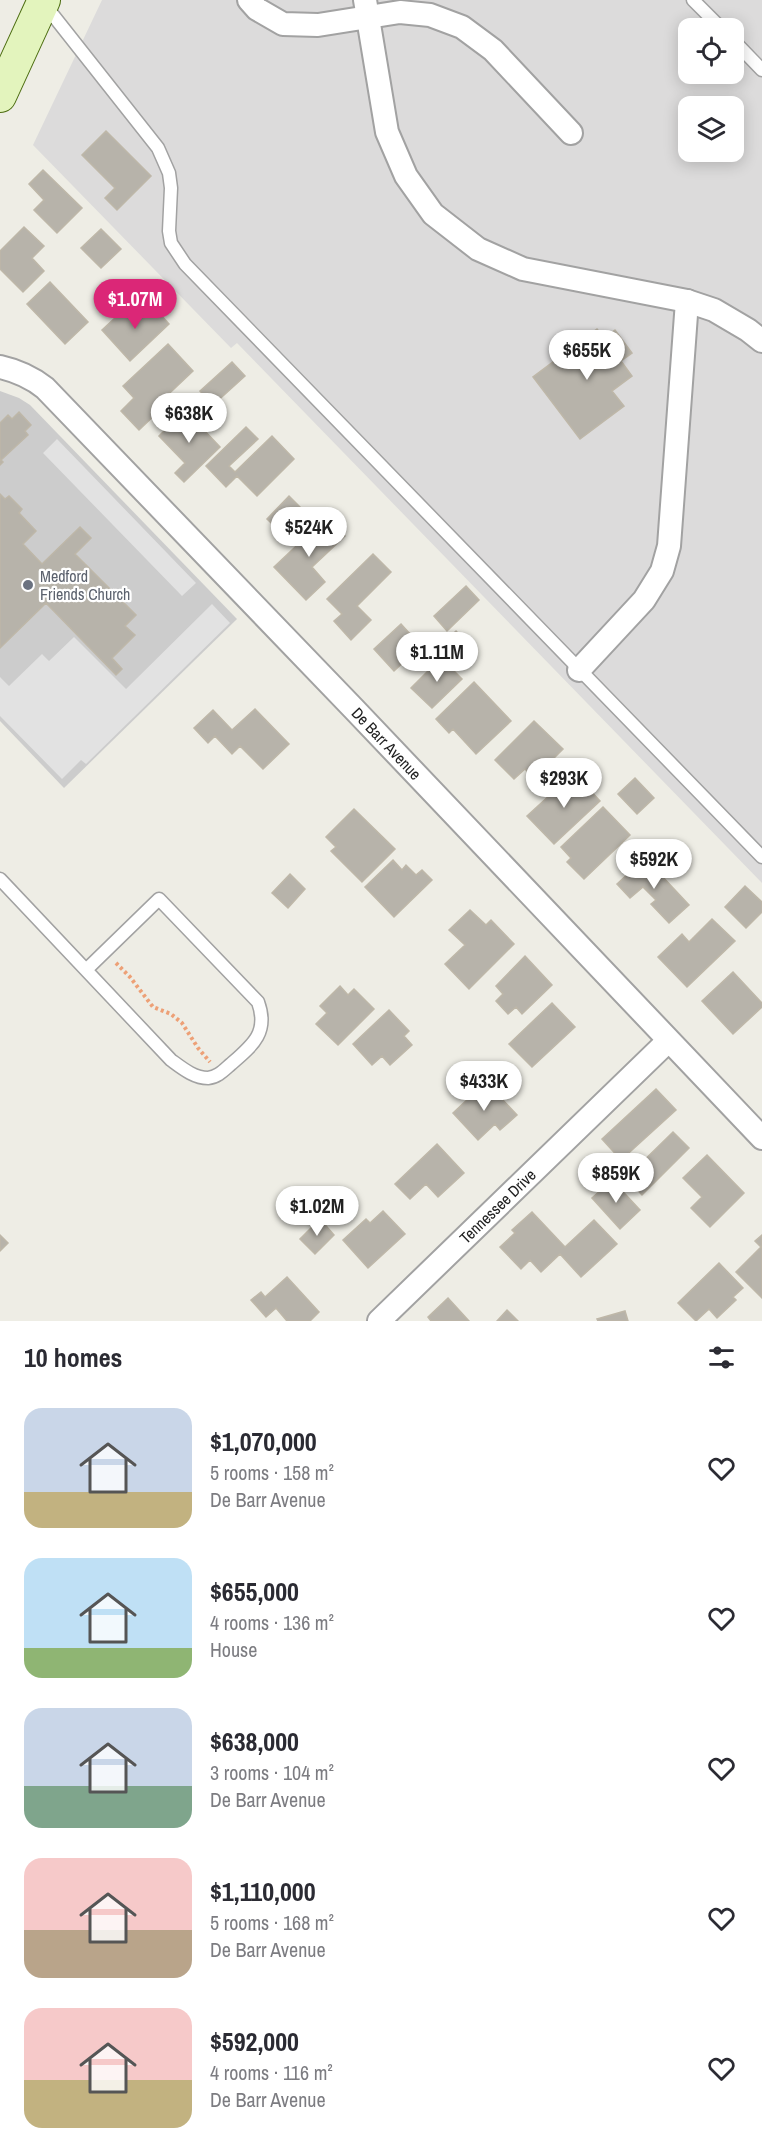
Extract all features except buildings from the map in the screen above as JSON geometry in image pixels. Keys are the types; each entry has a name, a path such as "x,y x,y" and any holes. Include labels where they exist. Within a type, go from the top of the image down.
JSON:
{"main road":[{"path":"0,96 43,1"}],"street":[{"path":"249,0 258,9 283,24 318,25 366,9 430,15 462,27 493,50 571,133"},
{"path":"366,9 387,132 406,176 433,214 478,249 523,269 687,301 714,310 762,341"},
{"path":"579,670 644,600 662,571 669,546 687,301"},
{"name":"De Barr Avenue","path":"0,367 32,378 45,388 762,1138"},
{"name":"Tennessee Drive","path":"379,1321 668,1041"}],"lane":[{"path":"693,0 711,18"},
{"path":"43,1 158,148 169,174 171,188 169,231 171,243 185,264 762,857"},
{"path":"744,51 762,70"},
{"path":"0,879 171,1060 183,1069 197,1076 208,1078 219,1075 257,1039 262,1026 262,1012 258,1002 159,899 87,969"}],"path":[{"path":"105,952 130,977 153,1006 171,1014 182,1023 193,1042 219,1075"}],"shaded area":[{"path":"102,0 762,0 762,883 237,343 231,348 33,145"},
{"path":"0,391 30,405 237,619 64,788 0,721"},
{"path":"57,439 196,583 182,596 43,453"},
{"path":"212,604 230,623 86,764 81,760 62,779 0,716 0,677 9,686 42,654 49,661 74,637 126,689"}],"place":[{"name":"Medford Friends Church","path":"28,585"}]}
